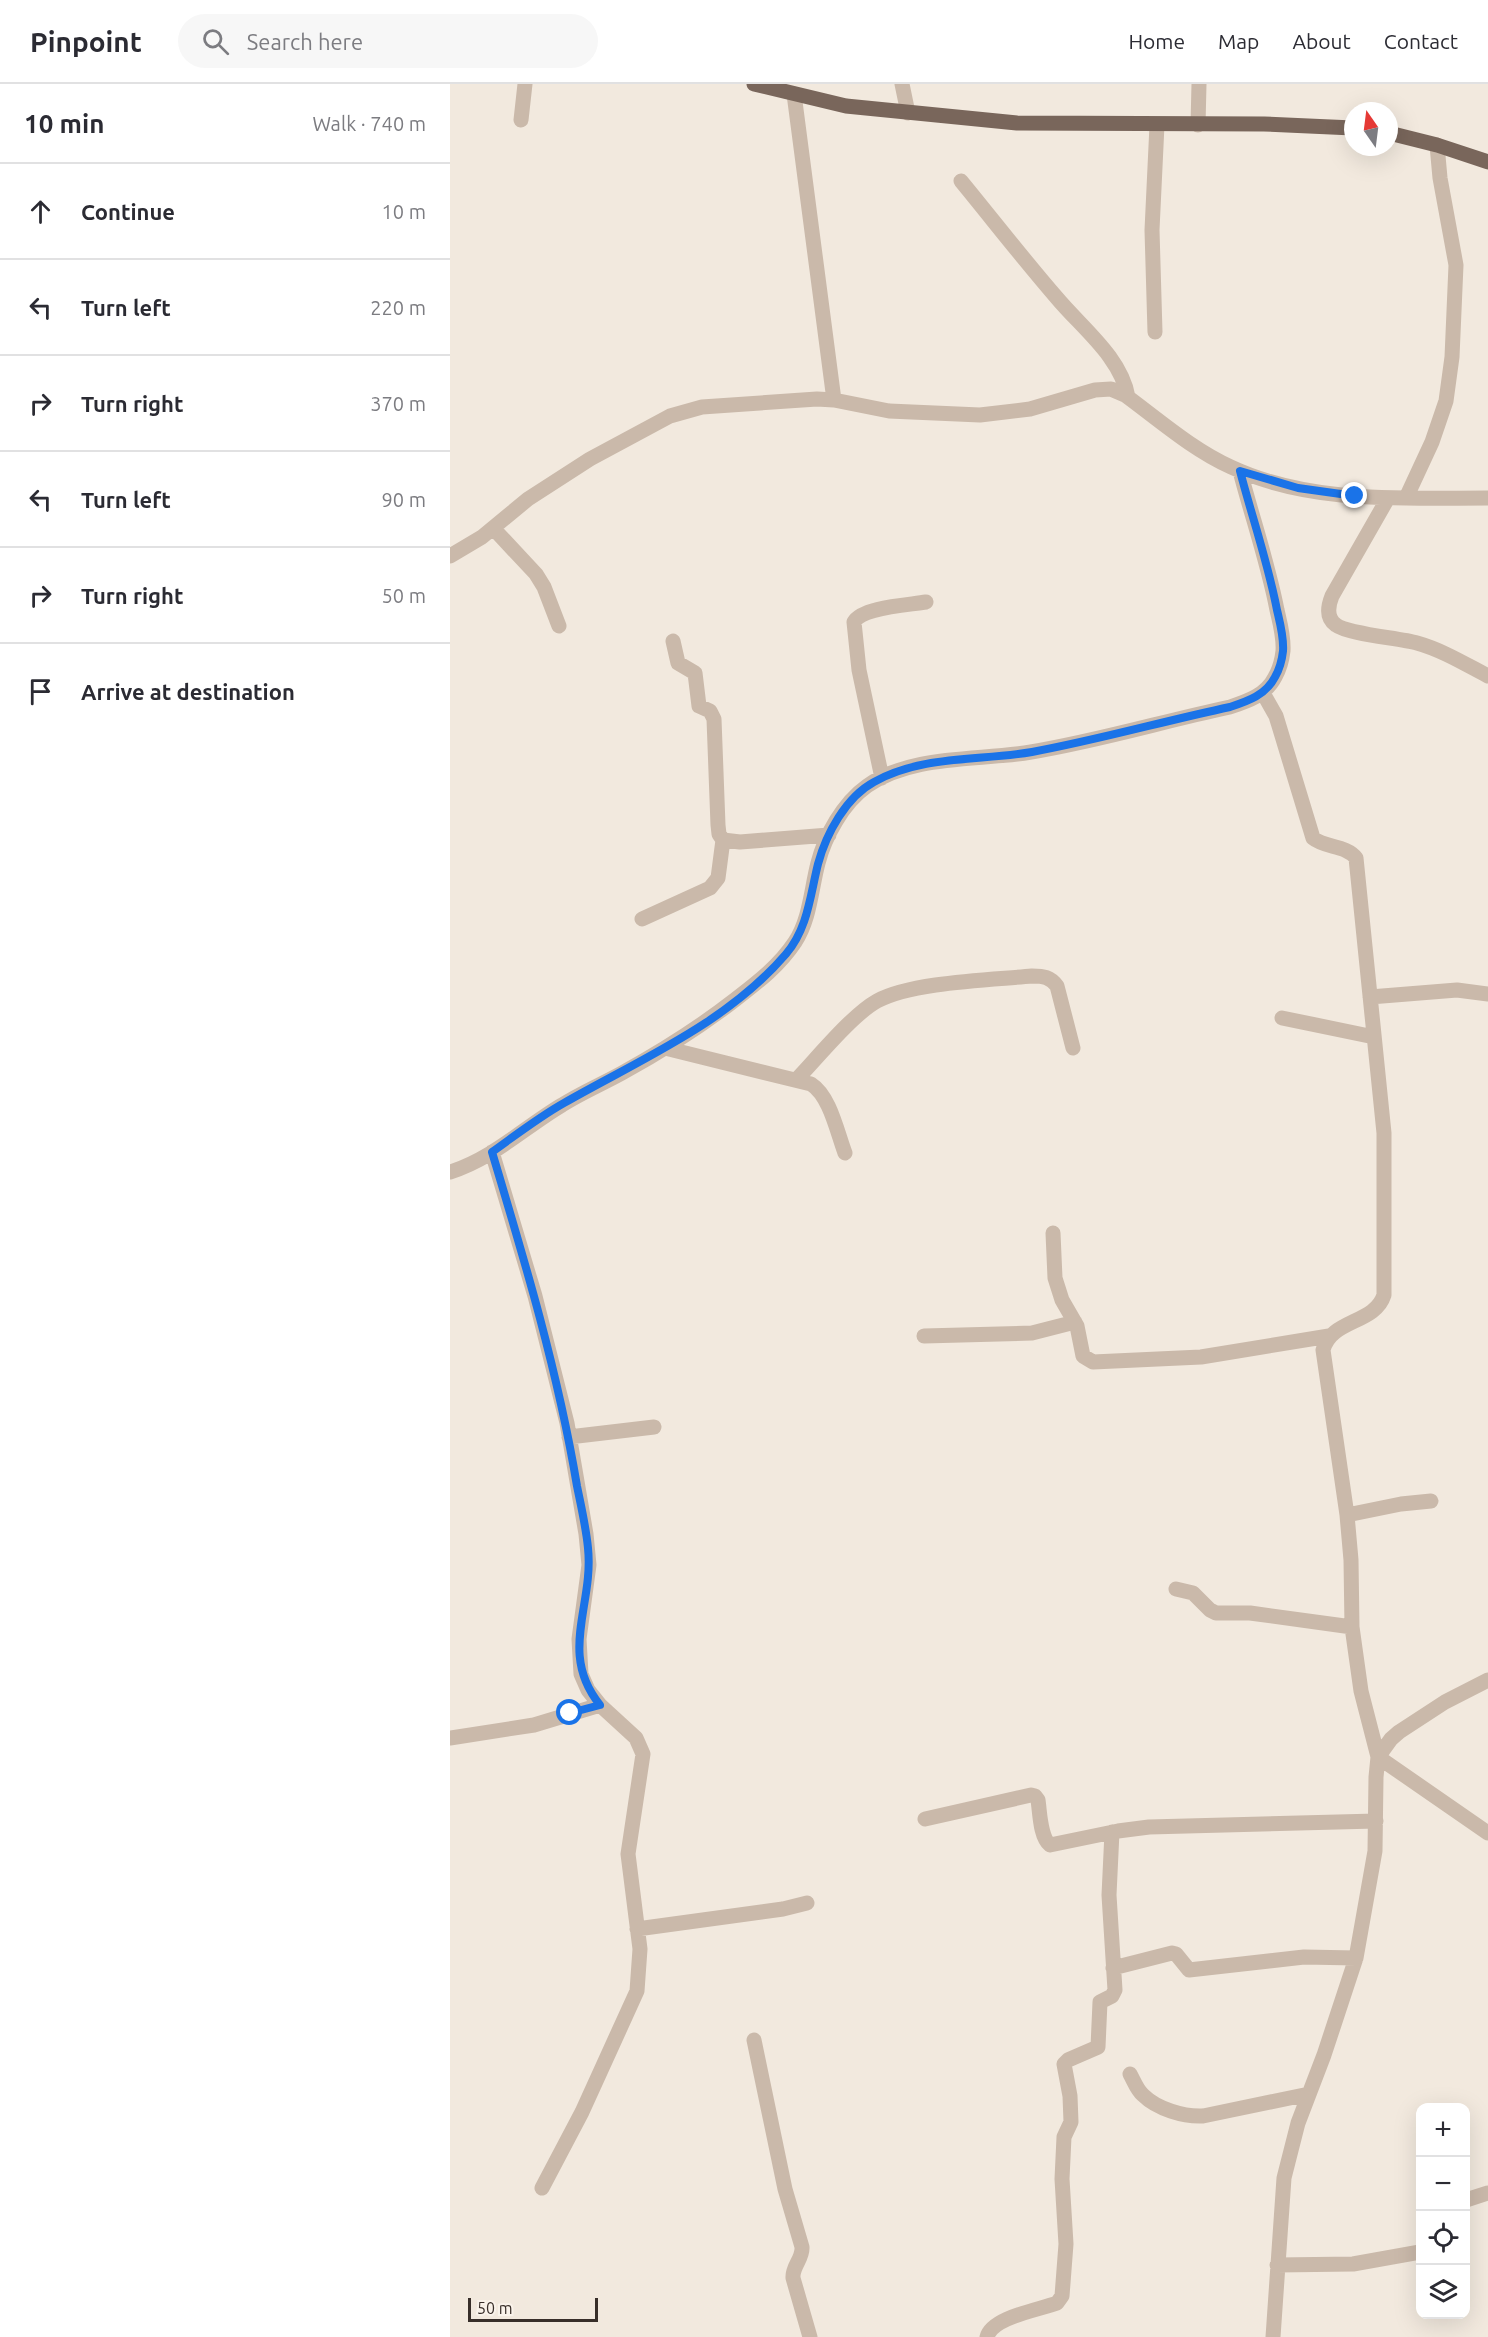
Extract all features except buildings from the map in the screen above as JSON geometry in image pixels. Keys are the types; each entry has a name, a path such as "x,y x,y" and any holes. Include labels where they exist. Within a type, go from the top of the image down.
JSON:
{"main road":[{"path":"754,84 846,106 1017,123 1264,124 1344,128"},
{"path":"1398,135 1437,144 1488,162"}],"street":[{"path":"521,120 525,84"},
{"path":"902,84 908,112"},
{"path":"1198,125 1200,84"},
{"path":"794,94 834,400"},
{"path":"1155,332 1152,230 1157,125"},
{"path":"1406,498 1432,442 1444,408 1452,357 1456,266 1440,178 1437,144"},
{"path":"961,181 1058,299 1111,359 1122,376 1128,397"},
{"path":"450,556 590,459 670,416 702,407 834,400 889,411 980,415 1030,409 1095,390 1117,391 1217,460 1240,471 1298,488 1338,495 1388,498 1488,498"},
{"path":"450,1172 465,1167 492,1152 564,1103 665,1048 702,1025 761,980 788,951 803,927 818,862 829,835 854,798 864,788 882,778 925,764 1030,752 1230,707 1250,701 1263,693 1274,679 1280,664 1283,651 1282,636 1275,598 1240,471"},
{"path":"1388,498 1332,596 1328,612 1331,620 1348,630 1387,636 1426,646 1488,676"},
{"path":"493,528 536,574 544,587 559,626"},
{"path":"882,778 859,670 854,622 857,617 870,611 926,602"},
{"path":"642,919 710,888 718,879 723,840 719,834 718,825 714,719 710,711 699,706 697,677 693,670 678,663 673,641"},
{"path":"1053,1233 1055,1278 1062,1300 1075,1322 1083,1356 1093,1362 1201,1358 1329,1336 1377,1308 1384,1295 1384,1143 1356,858 1347,851 1313,838 1276,716 1263,693"},
{"path":"723,840 740,842 829,835"},
{"path":"797,1079 859,1014 877,1002 898,993 922,988 999,979 1032,976 1044,976 1051,979 1057,986 1063,1001 1073,1048"},
{"path":"1370,997 1457,990 1488,994"},
{"path":"1282,1018 1374,1037"},
{"path":"665,1048 811,1084 820,1093 829,1109 845,1153"},
{"path":"492,1152 536,1296 569,1437 589,1558 579,1639 579,1662 588,1690 600,1705 636,1738 643,1754 628,1854 640,1959 637,1991 582,2112 542,2188"},
{"path":"924,1336 1032,1332 1075,1322"},
{"path":"1274,2337 1284,2178 1298,2123 1324,2055 1356,1958 1373,1862 1376,1821 1378,1757 1361,1691 1353,1627 1347,1515 1324,1357 1324,1344 1329,1336"},
{"path":"569,1437 654,1427"},
{"path":"1347,1515 1401,1504 1431,1501"},
{"path":"1176,1589 1193,1593 1216,1613 1250,1613 1353,1627"},
{"path":"1378,1757 1399,1732 1444,1702 1488,1680"},
{"path":"450,1738 534,1725 600,1705"},
{"path":"1378,1757 1488,1833"},
{"path":"925,1819 1031,1795 1038,1800 1046,1841 1050,1845 1149,1827 1376,1821"},
{"path":"987,2337 989,2331 998,2323 1057,2303 1062,2296 1066,2244 1062,2179 1063,2148 1064,2134 1071,2121 1070,2096 1064,2064 1098,2047 1100,2002 1114,1993 1109,1895 1112,1832"},
{"path":"637,1929 807,1903"},
{"path":"1113,1968 1172,1953 1176,1954 1189,1970 1304,1957 1356,1958"},
{"path":"754,2040 785,2190 802,2247 802,2254 793,2273 810,2337"},
{"path":"1130,2074 1145,2097 1186,2115 1203,2116 1309,2094"},
{"path":"1470,2198 1488,2193"},
{"path":"1277,2265 1353,2264 1416,2253"}],"route":[{"path":"570,1713 600,1705 588,1690 579,1662 579,1639 589,1565 586,1534 567,1423 536,1296 492,1152 564,1103 620,1074 702,1025 761,980 788,951 803,927 818,862 829,835 854,798 873,782 905,769 925,764 1030,752 1230,707 1250,701 1263,693 1270,686 1280,664 1283,651 1282,636 1275,598 1240,471 1298,488 1355,496"}]}
